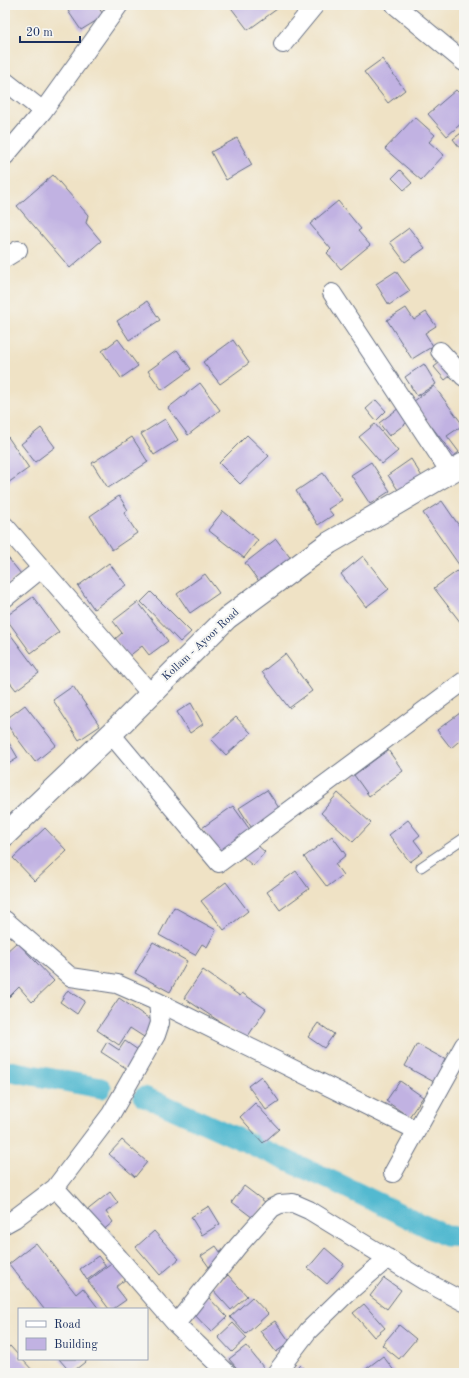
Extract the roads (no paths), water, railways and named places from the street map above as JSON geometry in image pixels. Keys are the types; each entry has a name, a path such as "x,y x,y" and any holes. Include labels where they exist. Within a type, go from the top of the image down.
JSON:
{"main road":[{"name":"Kollam - Ayoor Road","path":"5,835 111,734 150,693 227,618 329,542 459,469"}],"street":[{"path":"5,156 43,111 119,5"},
{"path":"282,44 315,5"},
{"path":"395,5 464,62"},
{"path":"5,81 43,111"},
{"path":"332,293 459,469"},
{"path":"440,351 464,377"},
{"path":"5,526 150,693"},
{"path":"5,598 42,568"},
{"path":"111,734 219,863 464,681"},
{"path":"5,920 71,977 117,984 158,1002 416,1130"},
{"path":"5,1224 14,1219 55,1188 111,1114 156,1035 160,1023 158,1002"},
{"path":"392,1172 464,1044"},
{"path":"55,1188 119,1258 176,1324 227,1373"},
{"path":"176,1324 238,1246 272,1208 280,1204 293,1203 309,1210 340,1231 423,1280 464,1302"},
{"path":"276,1373 308,1331 345,1295 388,1258"}],"lane":[{"path":"421,867 464,838"}],"waterway":[{"path":"5,1070 101,1088"},
{"path":"144,1097 339,1184 446,1236 464,1237"}]}
